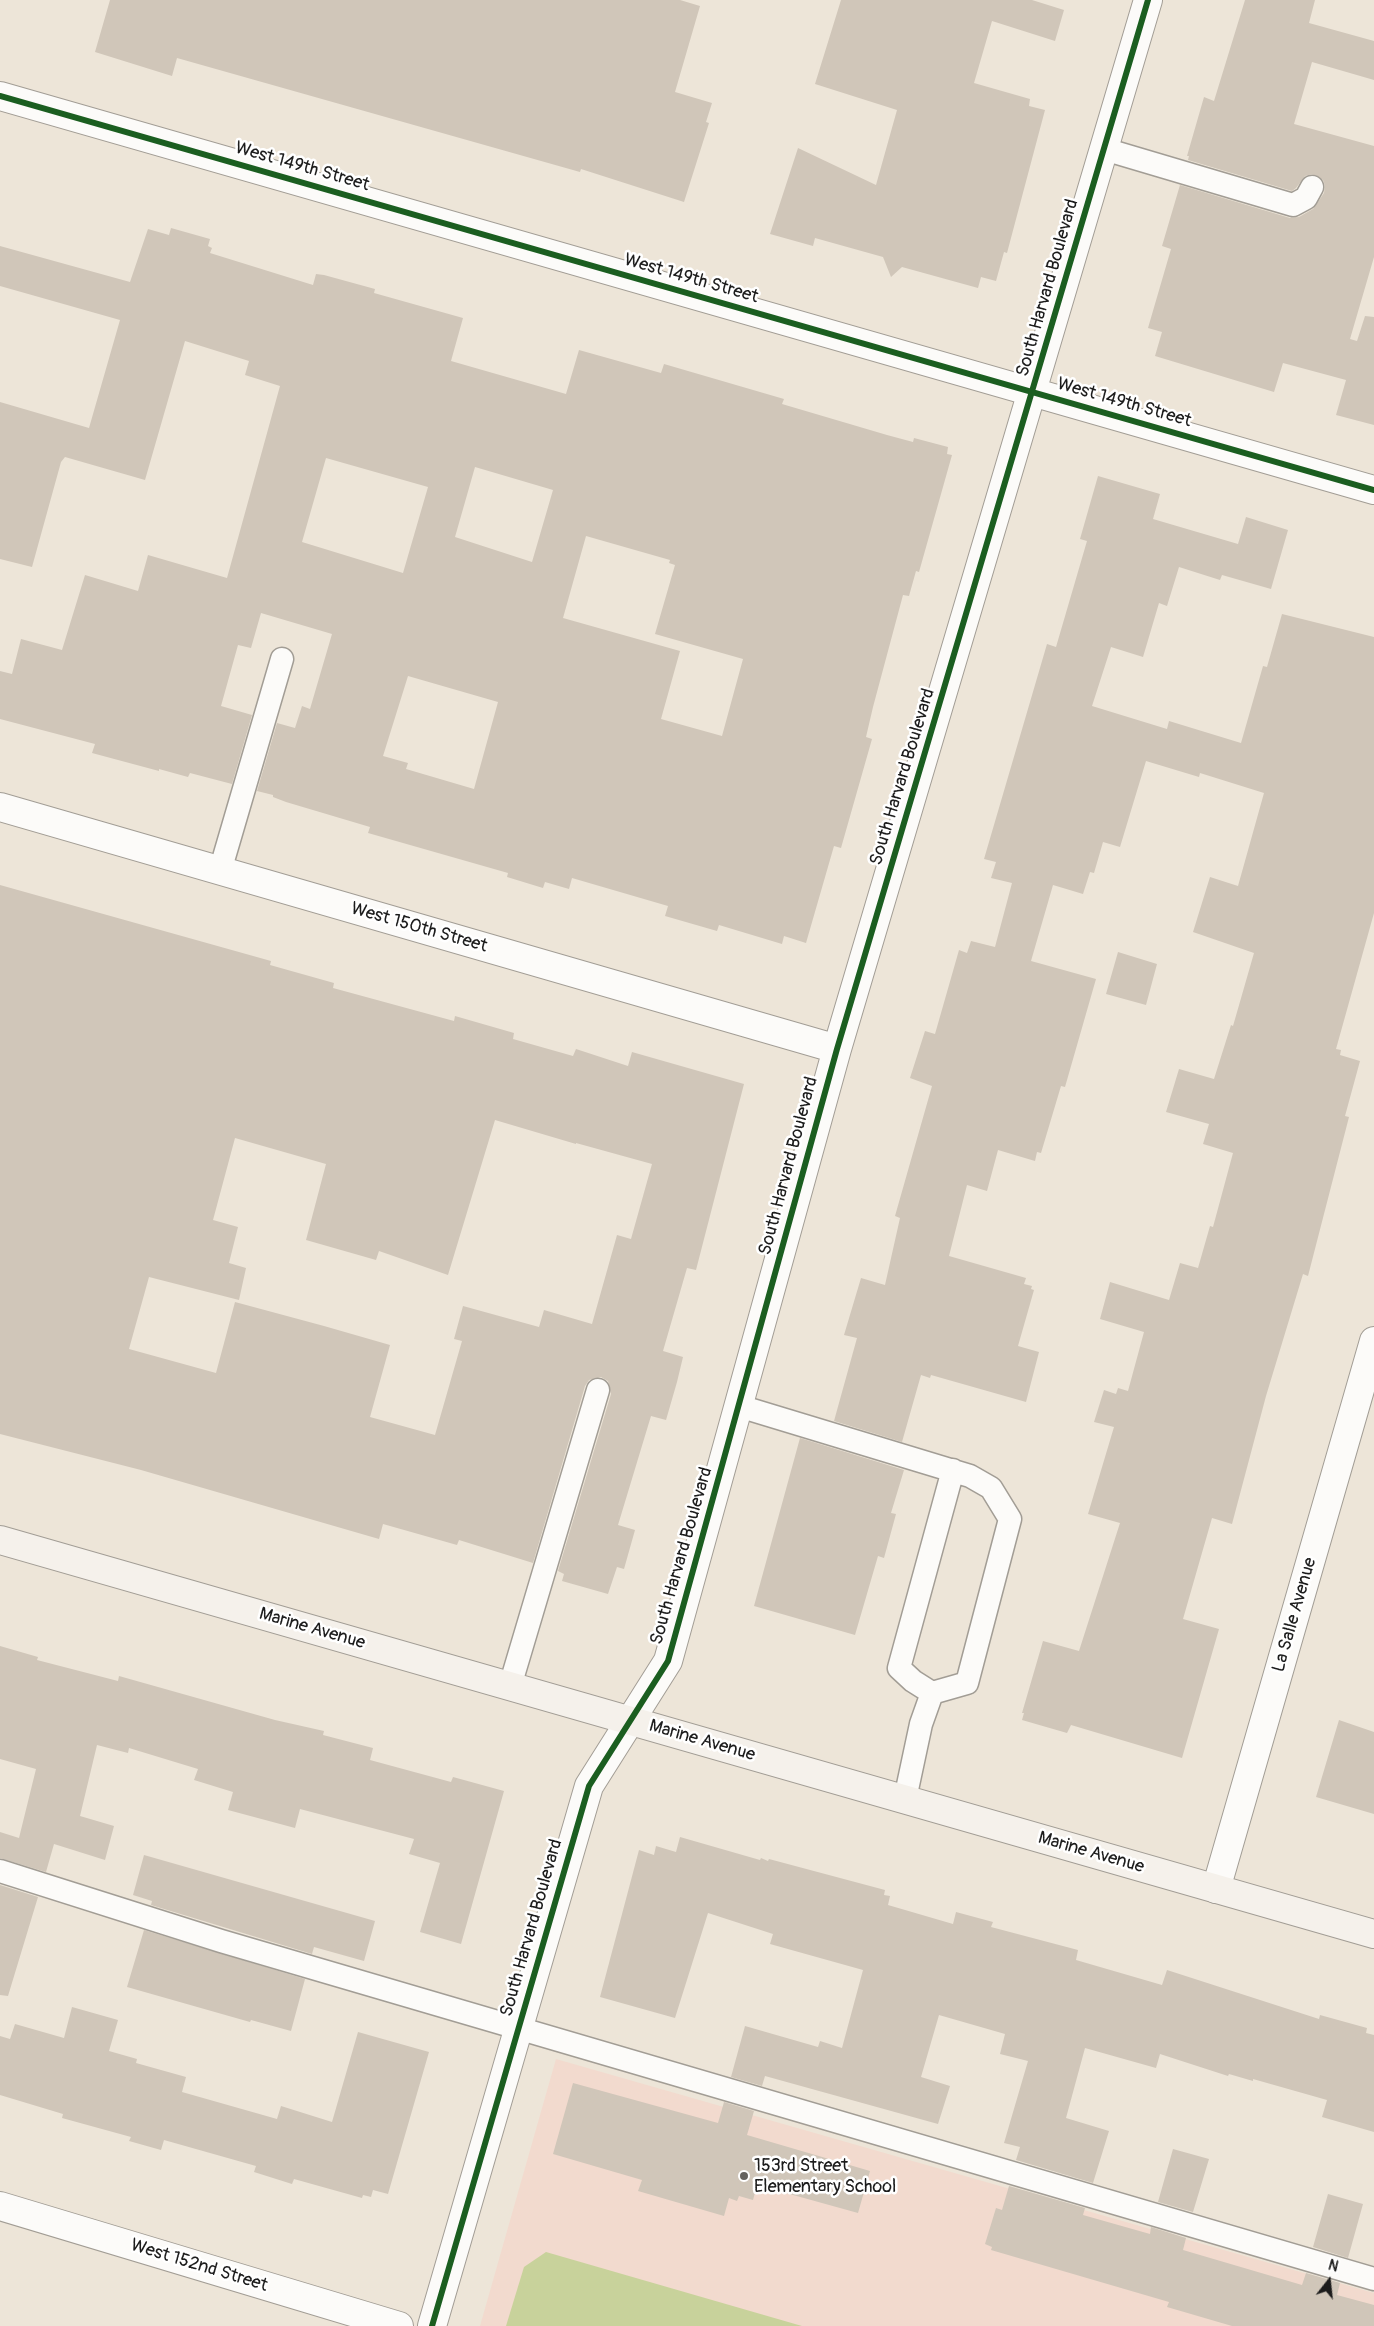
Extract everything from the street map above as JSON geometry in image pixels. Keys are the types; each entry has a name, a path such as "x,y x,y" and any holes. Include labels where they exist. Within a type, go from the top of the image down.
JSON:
{"main road":[{"name":"Marine Avenue","path":"0,1540 1374,1934"}],"street":[{"name":"South Harvard Boulevard","path":"432,2326 589,1786 668,1661 837,1049 1148,0"},
{"name":"West 149th Street","path":"0,96 1374,490"},
{"name":"West 150th Street","path":"0,807 837,1049"},
{"name":"La Salle Avenue","path":"1216,1889 1374,1341"},
{"name":"West 152nd Street","path":"0,2206 398,2326"}],"lane":[{"path":"1104,149 1293,205 1306,198 1312,187"},
{"path":"220,871 282,659"},
{"path":"510,1686 598,1390"},
{"path":"739,1406 953,1470 970,1476 991,1488 1010,1519 967,1683 932,1693 913,1682 899,1668 953,1470"},
{"path":"905,1799 921,1724 932,1693"},
{"path":"0,1871 221,1941 1374,2279"}],"shaded area":[{"name":"153rd Street Elementary School","path":"556,2059 1374,2293 1374,2326 480,2326"}],"green space":[{"path":"546,2252 802,2326 506,2326 524,2267"}],"building":[{"path":"110,0 680,0 700,6 675,92 712,103 706,122 709,123 684,202 581,169 580,172 177,58 172,76 95,52"},
{"path":"841,0 1032,0 1064,10 1055,41 992,21 974,83 1030,99 1029,106 1045,110 1007,253 1004,252 996,281 981,277 978,288 902,267 891,277 883,257 815,238 813,246 770,234 798,148 876,185 897,110 815,84"},
{"path":"1245,0 1315,0 1309,23 1374,41 1374,80 1312,62 1294,124 1374,146 1374,257 1350,339 1357,341 1365,316 1374,317 1374,425 1336,415 1346,380 1283,363 1274,392 1155,356 1162,332 1148,328 1171,249 1162,246 1180,185 1290,218 1299,217 1313,209 1324,193 1325,186 1323,180 1312,174 1305,176 1292,191 1188,160 1189,156 1187,156 1204,97 1214,101"},
{"path":"171,228 210,239 208,246 212,248 210,253 313,285 316,274 324,275 375,289 374,293 463,318 451,361 566,394 579,350 661,373 664,364 784,399 782,404 887,435 913,442 914,438 948,447 947,454 952,455 919,572 916,571 909,596 903,595 866,737 872,739 841,848 834,846 806,943 784,936 782,944 719,925 717,931 665,916 668,906 572,878 569,889 545,882 543,888 507,877 508,873 368,833 370,827 286,802 273,797 273,795 257,791 277,723 295,728 302,706 310,709 332,634 261,613 251,648 238,645 221,706 252,715 232,784 190,773 188,777 159,769 159,771 92,753 95,744 0,719 0,671 12,674 21,639 62,650 85,575 138,591 148,555 227,578 280,386 245,375 249,361 185,341 145,480 65,457 61,462 32,567 0,559 0,402 89,428 120,320 0,286 0,246 130,282 148,229 169,235","holes":["326,458 428,487 403,573 302,542","475,467 553,490 532,562 455,537","586,536 670,560 669,563 675,565 655,634 743,659 722,736 661,719 680,651 563,618","408,676 498,702 474,789 406,769 408,763 383,756"]},
{"path":"1098,476 1160,494 1153,519 1238,544 1246,517 1288,530 1271,589 1222,575 1220,580 1179,567 1167,606 1159,603 1143,657 1111,647 1092,706 1167,729 1169,721 1241,743 1263,666 1267,667 1282,614 1374,637 1374,913 1336,1049 1341,1050 1340,1055 1360,1061 1345,1116 1349,1117 1308,1276 1303,1274 1266,1396 1232,1524 1212,1518 1183,1619 1219,1629 1182,1758 1071,1725 1067,1733 1022,1720 1024,1713 1022,1713 1043,1641 1079,1651 1120,1523 1088,1514 1114,1427 1094,1422 1104,1390 1116,1394 1118,1388 1128,1391 1144,1332 1100,1319 1110,1282 1169,1300 1180,1263 1198,1268 1210,1226 1213,1227 1233,1153 1203,1144 1209,1124 1166,1112 1179,1069 1214,1079 1231,1025 1233,1026 1254,953 1193,932 1210,877 1238,886 1264,793 1200,773 1199,777 1146,761 1120,847 1103,842 1094,873 1090,872 1083,894 1053,885 1031,961 1096,979 1065,1087 1061,1086 1041,1153 1037,1152 1035,1161 998,1150 987,1191 967,1185 949,1256 1026,1278 1024,1284 1032,1286 1031,1289 1034,1290 1018,1346 1039,1352 1026,1402 931,1375 930,1378 921,1375 902,1442 834,1421 857,1338 844,1335 861,1278 885,1285 900,1218 895,1216 932,1086 910,1078 925,1031 935,1034 959,950 967,953 971,941 995,947 1012,883 991,878 996,862 984,859 1047,644 1056,647 1087,541 1080,539"},
{"path":"0,885 271,961 270,965 334,983 333,988 454,1021 455,1016 514,1033 513,1039 573,1056 576,1049 628,1066 632,1052 744,1084 696,1270 687,1268 663,1351 683,1357 677,1382 666,1420 651,1416 618,1525 635,1530 624,1569 617,1567 608,1594 562,1581 564,1574 558,1571 611,1394 608,1381 601,1377 589,1380 585,1386 533,1563 459,1540 457,1545 383,1524 379,1539 141,1470 0,1434","holes":["495,1120 652,1164 631,1239 617,1235 592,1324 544,1310 539,1327 463,1306 454,1339 462,1341 435,1435 370,1417 390,1345 324,1326 235,1302 216,1373 129,1349 149,1277 239,1300 246,1268 229,1263 238,1227 213,1220 235,1138 326,1164 306,1240 376,1260 379,1251 448,1275"]},
{"path":"1118,952 1157,964 1146,1005 1106,994"},
{"path":"800,1438 904,1470 891,1513 896,1514 884,1558 878,1556 855,1635 754,1606"},
{"path":"0,1646 38,1657 37,1660 118,1681 119,1676 275,1720 324,1731 323,1735 373,1748 370,1760 451,1782 453,1777 504,1791 461,1944 420,1932 440,1863 409,1854 414,1839 300,1809 295,1828 228,1810 233,1792 194,1780 198,1769 129,1748 128,1753 97,1745 80,1816 114,1826 105,1860 54,1844 46,1872 0,1858 0,1832 19,1838 36,1769 0,1759"},
{"path":"1339,1720 1374,1732 1374,1814 1316,1797"},
{"path":"680,1837 760,1860 761,1858 768,1861 769,1859 885,1890 884,1895 890,1896 888,1905 953,1924 956,1912 993,1922 991,1927 1078,1950 1076,1960 1162,1985 1167,1970 1319,2019 1320,2015 1367,2028 1366,2033 1374,2035 1374,2132 1322,2117 1327,2100 1253,2079 1253,2081 1229,2074 1228,2076 1160,2054 1156,2068 1085,2048 1066,2118 1109,2131 1093,2183 1016,2160 1020,2147 1004,2143 1028,2061 1000,2054 1005,2034 939,2015 921,2077 950,2086 938,2124 765,2076 762,2086 731,2077 745,2026 818,2047 820,2041 842,2048 863,1970 770,1944 773,1934 708,1913 675,2018 600,1997 639,1850 654,1855 656,1846 676,1852"},
{"path":"144,1855 375,1921 364,1961 314,1947 312,1954 151,1905 152,1901 133,1895"},
{"path":"0,1885 38,1897 8,1996 0,1995"},
{"path":"144,1930 305,1979 291,2031 251,2020 250,2022 127,1987"},
{"path":"72,2007 118,2020 109,2051 137,2059 136,2063 186,2077 182,2092 277,2119 281,2106 332,2122 358,2032 429,2052 388,2194 373,2190 371,2197 363,2195 362,2198 294,2179 292,2184 254,2172 256,2166 164,2140 161,2150 129,2141 131,2137 62,2118 63,2114 0,2095 0,2036 10,2039 15,2024 64,2038"},
{"path":"573,2083 718,2123 724,2102 754,2111 747,2135 870,2171 858,2213 757,2185 753,2200 739,2196 737,2201 729,2198 724,2216 638,2191 642,2180 553,2154"},
{"path":"1173,2149 1209,2159 1193,2212 1158,2202"},
{"path":"1009,2186 1085,2208 1083,2215 1150,2234 1151,2227 1186,2238 1183,2250 1302,2285 1306,2273 1340,2283 1337,2295 1374,2305 1374,2326 1232,2326 1167,2307 1169,2302 991,2250 992,2247 985,2244 996,2208 1002,2210"},
{"path":"1328,2194 1363,2204 1348,2258 1313,2247"}],"cycle path":[{"path":"432,2326 589,1786 668,1661 837,1049 1148,0"},
{"path":"0,96 1374,490"}],"place":[{"name":"153rd Street Elementary School","path":"744,2176"}]}
